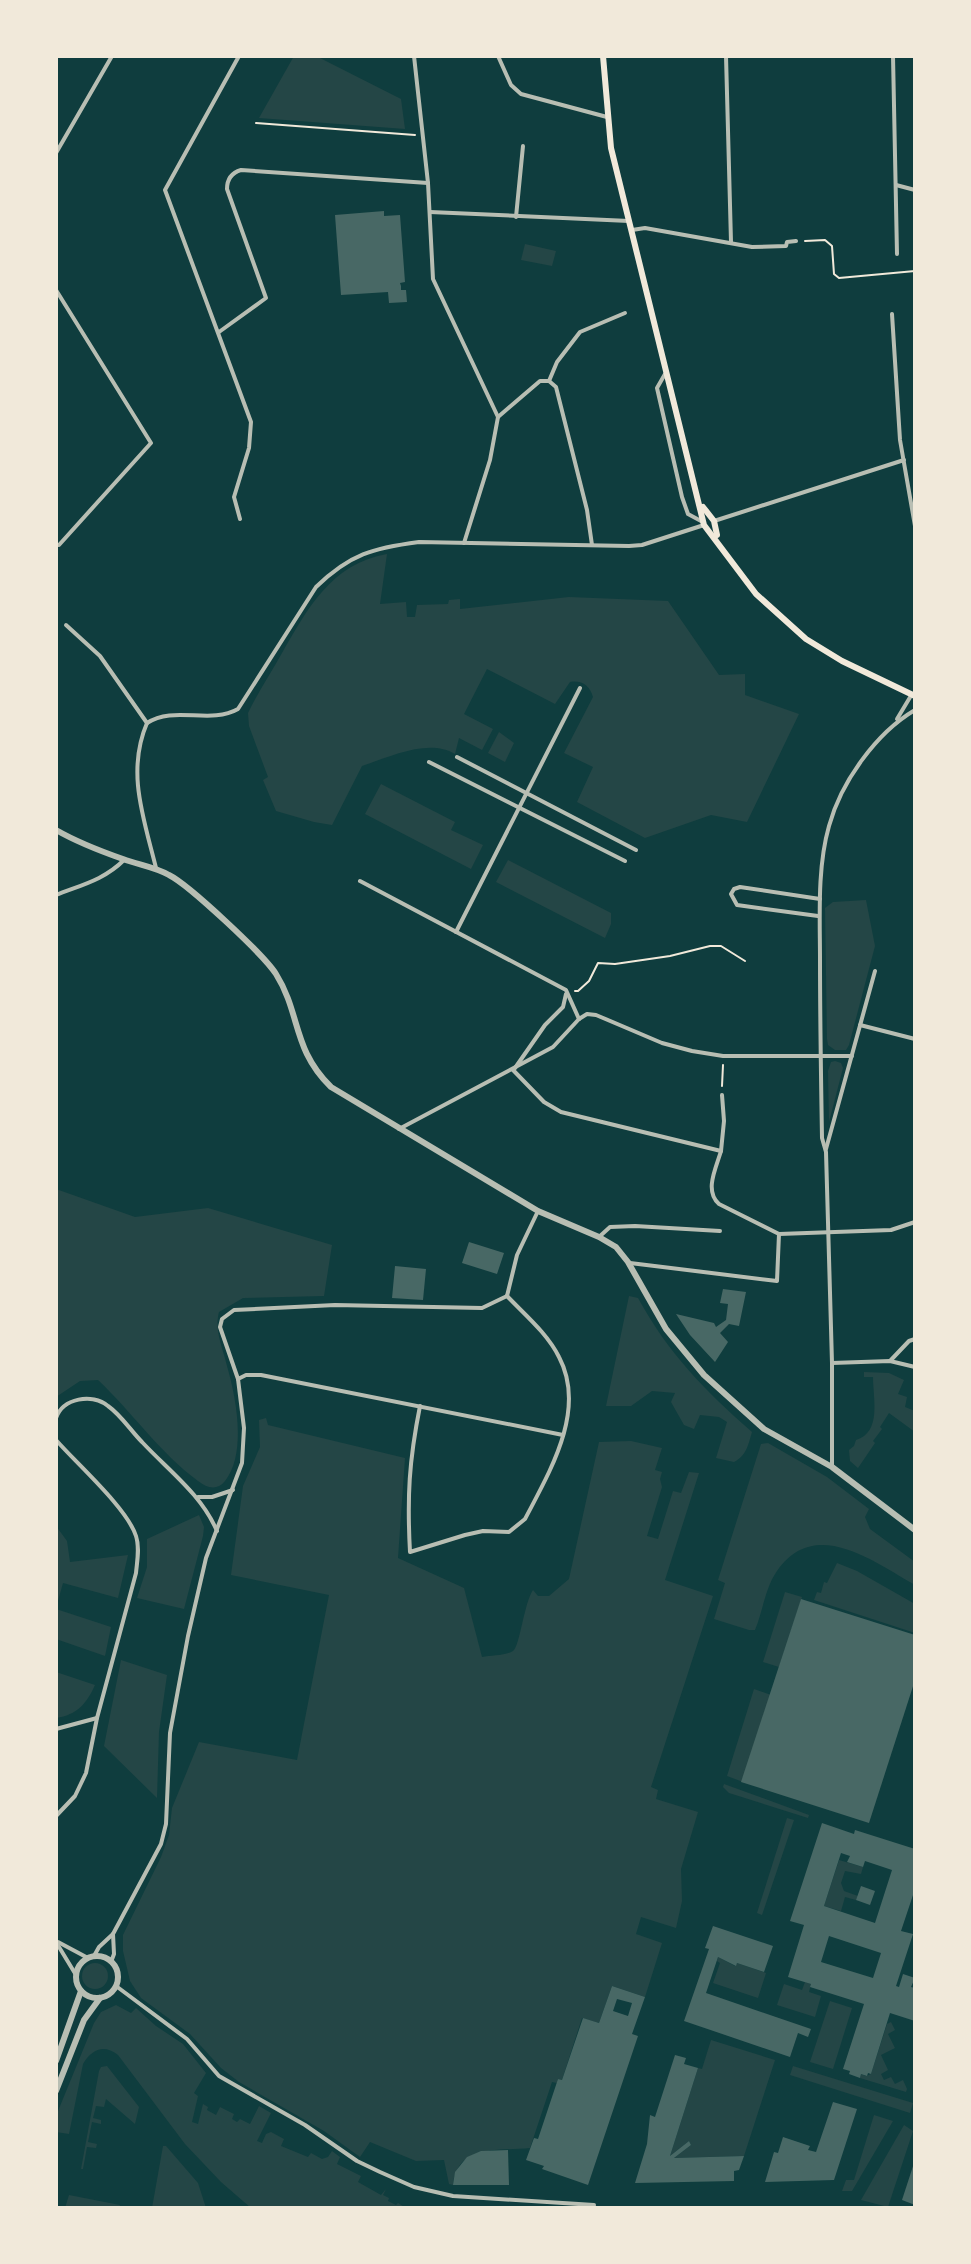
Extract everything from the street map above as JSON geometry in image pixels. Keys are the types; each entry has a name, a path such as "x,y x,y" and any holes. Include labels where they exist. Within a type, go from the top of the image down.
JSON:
{"main road":[{"path":"603,56 611,148 665,374 708,523 756,594 806,639 842,661 914,695"}],"street":[{"path":"56,153 112,56"},
{"path":"239,56 165,190 251,422 249,448 234,497 240,519"},
{"path":"414,56 428,183 433,279 498,417 490,460 464,543"},
{"path":"498,56 511,85 521,94 607,117"},
{"path":"726,56 731,242"},
{"path":"893,56 897,254"},
{"path":"516,217 523,146"},
{"path":"219,332 266,298 227,189 233,173 241,170 428,183"},
{"path":"896,185 915,190"},
{"path":"430,212 629,221"},
{"path":"631,230 645,228 752,247 786,246 787,242 796,241"},
{"path":"56,290 151,443 59,545"},
{"path":"549,381 557,362 580,332 625,313"},
{"path":"892,314 904,460 915,526"},
{"path":"665,374 657,388 682,497 688,514 708,523"},
{"path":"498,417 540,381 549,381 556,387 587,510 592,545"},
{"path":"156,868 137,791 136,761 147,723 157,717 217,716 238,709 316,587 329,573 356,555 408,544 642,545 904,460"},
{"path":"66,625 100,656 147,723"},
{"path":"456,932 580,688"},
{"path":"832,1467 826,1152 822,1138 820,1057 819,920 825,844 831,818 859,764 914,695"},
{"path":"895,721 915,710"},
{"path":"457,757 636,850"},
{"path":"429,762 625,861"},
{"path":"56,830 124,860 173,876 276,973 285,991 305,1055 316,1073 331,1087 538,1211 616,1247 628,1262 666,1329 704,1375 764,1429 832,1467 915,1530"},
{"path":"56,895 92,883 124,860"},
{"path":"360,881 566,990 579,1019"},
{"path":"819,920 737,905 731,894 740,887 820,899"},
{"path":"826,1152 875,971"},
{"path":"513,1070 545,1025 563,1007 566,990"},
{"path":"398,1129 553,1047 587,1014 662,1043 723,1056 852,1056"},
{"path":"860,1025 915,1039"},
{"path":"513,1070 544,1102 561,1112 721,1151"},
{"path":"722,1095 724,1121 721,1151 711,1191 719,1204 779,1234 891,1230 915,1222"},
{"path":"507,1296 517,1255 538,1211"},
{"path":"599,1237 610,1227 720,1231"},
{"path":"628,1262 777,1281 779,1234"},
{"path":"76,1975 79,1966 113,1934 161,1844 170,1733 179,1680 206,1558 233,1490 244,1446 238,1379 220,1327 222,1319 234,1310 335,1305 482,1308 507,1296"},
{"path":"420,1406 410,1452 407,1495 410,1552 483,1531 509,1532 515,1529 531,1508 563,1435 569,1413 567,1375 558,1354 507,1296"},
{"path":"890,1361 909,1341 915,1339"},
{"path":"832,1363 890,1361 915,1367"},
{"path":"238,1379 261,1375 563,1435"},
{"path":"57,1414 70,1402 85,1399 108,1406 198,1497 217,1531"},
{"path":"56,1440 126,1517 137,1539 136,1573 97,1718 86,1773 75,1796 56,1816"},
{"path":"198,1497 212,1497 233,1490"},
{"path":"56,1729 97,1718"},
{"path":"111,1962 114,1954 113,1934"},
{"path":"56,1941 91,1957 106,1958 117,1973 112,1992 100,1998 84,2020 56,2091"},
{"path":"56,1941 76,1975 81,1991 100,1998"},
{"path":"116,1986 187,2039 219,2076 305,2125 357,2161 391,2177 414,2187 453,2196 594,2205"},
{"path":"56,2061 81,1991"}],"path":[{"path":"256,123 405,133 424,138"},
{"path":"796,241 828,242 832,246 834,274 839,278 915,271"},
{"path":"566,990 578,991 589,981 598,963 615,964 670,956 710,946 721,946 745,961"},
{"path":"722,1095 723,1056"}],"shaded area":[{"path":"294,56 316,56 401,99 405,129 259,118"},
{"path":"525,244 556,251 552,266 521,260"},
{"path":"387,554 380,604 406,602 407,617 415,617 417,605 448,604 449,600 460,599 460,609 569,597 668,601 719,675 745,674 745,695 799,714 747,822 711,815 645,838 577,802 593,767 564,753 593,697 590,690 582,683 570,682 555,704 487,669 464,714 493,729 482,750 459,738 455,754 421,748 362,766 332,825 276,811 263,780 268,777 249,726 248,713 323,590 351,567"},
{"path":"499,732 514,743 505,762 488,753"},
{"path":"381,784 455,822 451,830 483,845 471,869 365,814"},
{"path":"508,860 611,913 611,924 605,938 496,882"},
{"path":"866,900 875,946 849,1045 846,1050 835,1050 828,1045 827,1039 825,908 833,902"},
{"path":"831,1062 841,1063 843,1068 829,1122 828,1071"},
{"path":"56,1189 135,1217 208,1208 332,1245 324,1296 243,1298 219,1312 218,1333 234,1393 238,1440 232,1469 219,1486 205,1485 184,1470 98,1380 80,1381 56,1397"},
{"path":"629,1296 638,1298 689,1370 752,1432 742,1456 734,1462 716,1458 727,1422 719,1417 700,1415 694,1429 684,1425 671,1402 675,1393 652,1391 631,1406 606,1406"},
{"path":"864,1372 889,1373 904,1380 898,1394 907,1397 905,1407 915,1411 915,1432 889,1413 873,1441 875,1443 858,1468 850,1461 849,1450 856,1440 870,1430 874,1414 873,1377 864,1377"},
{"path":"266,1418 268,1425 405,1458 398,1558 464,1588 482,1657 513,1651 533,1590 538,1596 549,1596 569,1579 599,1442 631,1441 662,1448 655,1470 662,1472 662,1487 647,1536 658,1539 673,1491 681,1493 689,1472 699,1473 665,1580 713,1596 651,1787 658,1790 656,1799 698,1812 681,1869 682,1901 676,1928 641,1917 636,1934 662,1943 645,1997 612,1986 599,2023 582,2018 562,2080 552,2082 530,2148 493,2150 471,2156 462,2162 453,2185 449,2184 444,2160 416,2161 370,2142 360,2157 324,2131 239,2082 221,2068 190,2034 141,1998 130,1981 123,1951 123,1935 161,1857 169,1835 172,1808 199,1742 297,1760 329,1595 231,1575 243,1486 260,1447 259,1420"},
{"path":"768,1443 827,1477 869,1509 865,1517 870,1529 915,1562 915,1585 845,1549 827,1545 809,1547 792,1555 777,1571 755,1630 714,1619 725,1583 718,1580 761,1444"},
{"path":"199,1515 204,1527 203,1536 184,1609 137,1598 147,1567 147,1539"},
{"path":"56,1526 67,1541 70,1562 128,1555 118,1598 63,1583 56,1608"},
{"path":"837,1563 915,1604 915,1633 814,1600"},
{"path":"785,1592 802,1597 779,1667 763,1662"},
{"path":"56,1609 111,1627 105,1656 56,1639"},
{"path":"121,1660 167,1675 159,1732 157,1798 104,1746"},
{"path":"56,1672 95,1685 80,1707 56,1718"},
{"path":"754,1689 771,1695 743,1782 727,1776"},
{"path":"724,1784 809,1815 808,1818 729,1793"},
{"path":"787,1818 794,1820 762,1915 757,1913"},
{"path":"839,1860 863,1867 861,1874 845,1871 841,1883 844,1891 858,1896 856,1900 845,1897 841,1911 824,1906"},
{"path":"718,1957 735,1966 737,1963 766,1973 758,1998 713,1983 720,1963"},
{"path":"95,1963 104,1967 108,1976 104,1985 95,1989 86,1985 82,1976 86,1967"},
{"path":"805,1982 811,1984 809,1992 821,1996 815,2017 777,2005 784,1984 802,1990"},
{"path":"830,2001 852,2008 833,2069 810,2062"},
{"path":"116,2005 131,2013 136,2008 183,2044 206,2073 194,2093 198,2096 192,2122 198,2124 203,2104 216,2115 220,2107 234,2114 232,2119 237,2122 240,2119 250,2124 259,2106 271,2113 257,2141 262,2143 266,2134 271,2132 284,2139 281,2146 308,2157 311,2153 322,2159 332,2151 340,2157 337,2164 361,2176 358,2182 381,2195 386,2189 383,2195 389,2198 388,2201 406,2208 251,2208 185,2144 118,2055 108,2050 94,2052 83,2064 69,2134 56,2132 56,2116 94,2023 101,2012"},
{"path":"891,2022 895,2030 888,2034 895,2048 881,2055 888,2070 881,2074 884,2080 891,2077 895,2084 903,2080 906,2092 860,2078 861,2074 871,2074 887,2024"},
{"path":"711,2040 775,2060 744,2156 674,2158 691,2145 689,2141 670,2156 698,2068 702,2069"},
{"path":"107,2066 139,2107 135,2124 106,2099 104,2107 96,2106 93,2118 101,2120 101,2124 92,2122 88,2142 97,2144 96,2148 87,2147 81,2169 99,2071"},
{"path":"793,2066 913,2103 910,2113 790,2075"},
{"path":"874,2115 893,2121 852,2191 842,2191 846,2180 854,2180"},
{"path":"904,2125 913,2131 888,2207 861,2200"},
{"path":"163,2146 198,2183 206,2208 152,2208"},
{"path":"69,2195 120,2205 119,2208 65,2208"}],"building":[{"path":"384,211 384,216 400,215 405,282 400,283 401,290 406,290 407,302 389,303 388,292 341,295 335,215"},
{"path":"469,1242 504,1253 497,1274 462,1263"},
{"path":"395,1266 426,1269 423,1300 392,1298"},
{"path":"723,1289 746,1292 739,1326 729,1324 720,1333 728,1342 715,1362 676,1314 714,1323 716,1327 726,1320 728,1304 720,1303"},
{"path":"801,1599 915,1635 915,1680 869,1823 741,1782"},
{"path":"822,1823 915,1849 915,1889 901,1931 913,1934 896,1986 899,1987 903,1974 915,1978 911,1987 915,1988 915,2021 890,2013 871,2074 861,2074 860,2078 843,2069 864,2004 788,1977 804,1925 790,1921","holes":["841,1853 850,1856 847,1862 863,1867 865,1861 892,1870 875,1923 824,1906","829,1936 881,1953 873,1978 821,1962"]},
{"path":"861,1886 875,1891 870,1905 856,1900"},
{"path":"713,1926 773,1946 764,1972 737,1963 736,1966 718,1957 706,1993 811,2029 808,2037 798,2033 790,2057 684,2021 709,1949 705,1948"},
{"path":"612,1986 645,1997 632,2034 638,2036 588,2185 526,2160 534,2138 538,2139 558,2079 562,2080 583,2018 599,2023","holes":["617,1999 632,2003 628,2016 613,2011"]},
{"path":"675,2055 686,2058 684,2064 698,2068 670,2156 689,2141 691,2145 674,2158 744,2156 739,2170 734,2171 734,2181 635,2183 647,2144 650,2115 655,2117"},
{"path":"833,2102 857,2109 834,2180 765,2182 774,2152 778,2153 783,2137 810,2146 808,2150 816,2152"},
{"path":"508,2150 509,2185 453,2185 455,2172 467,2157 481,2151"},
{"path":"915,2160 915,2205 902,2200"}]}
